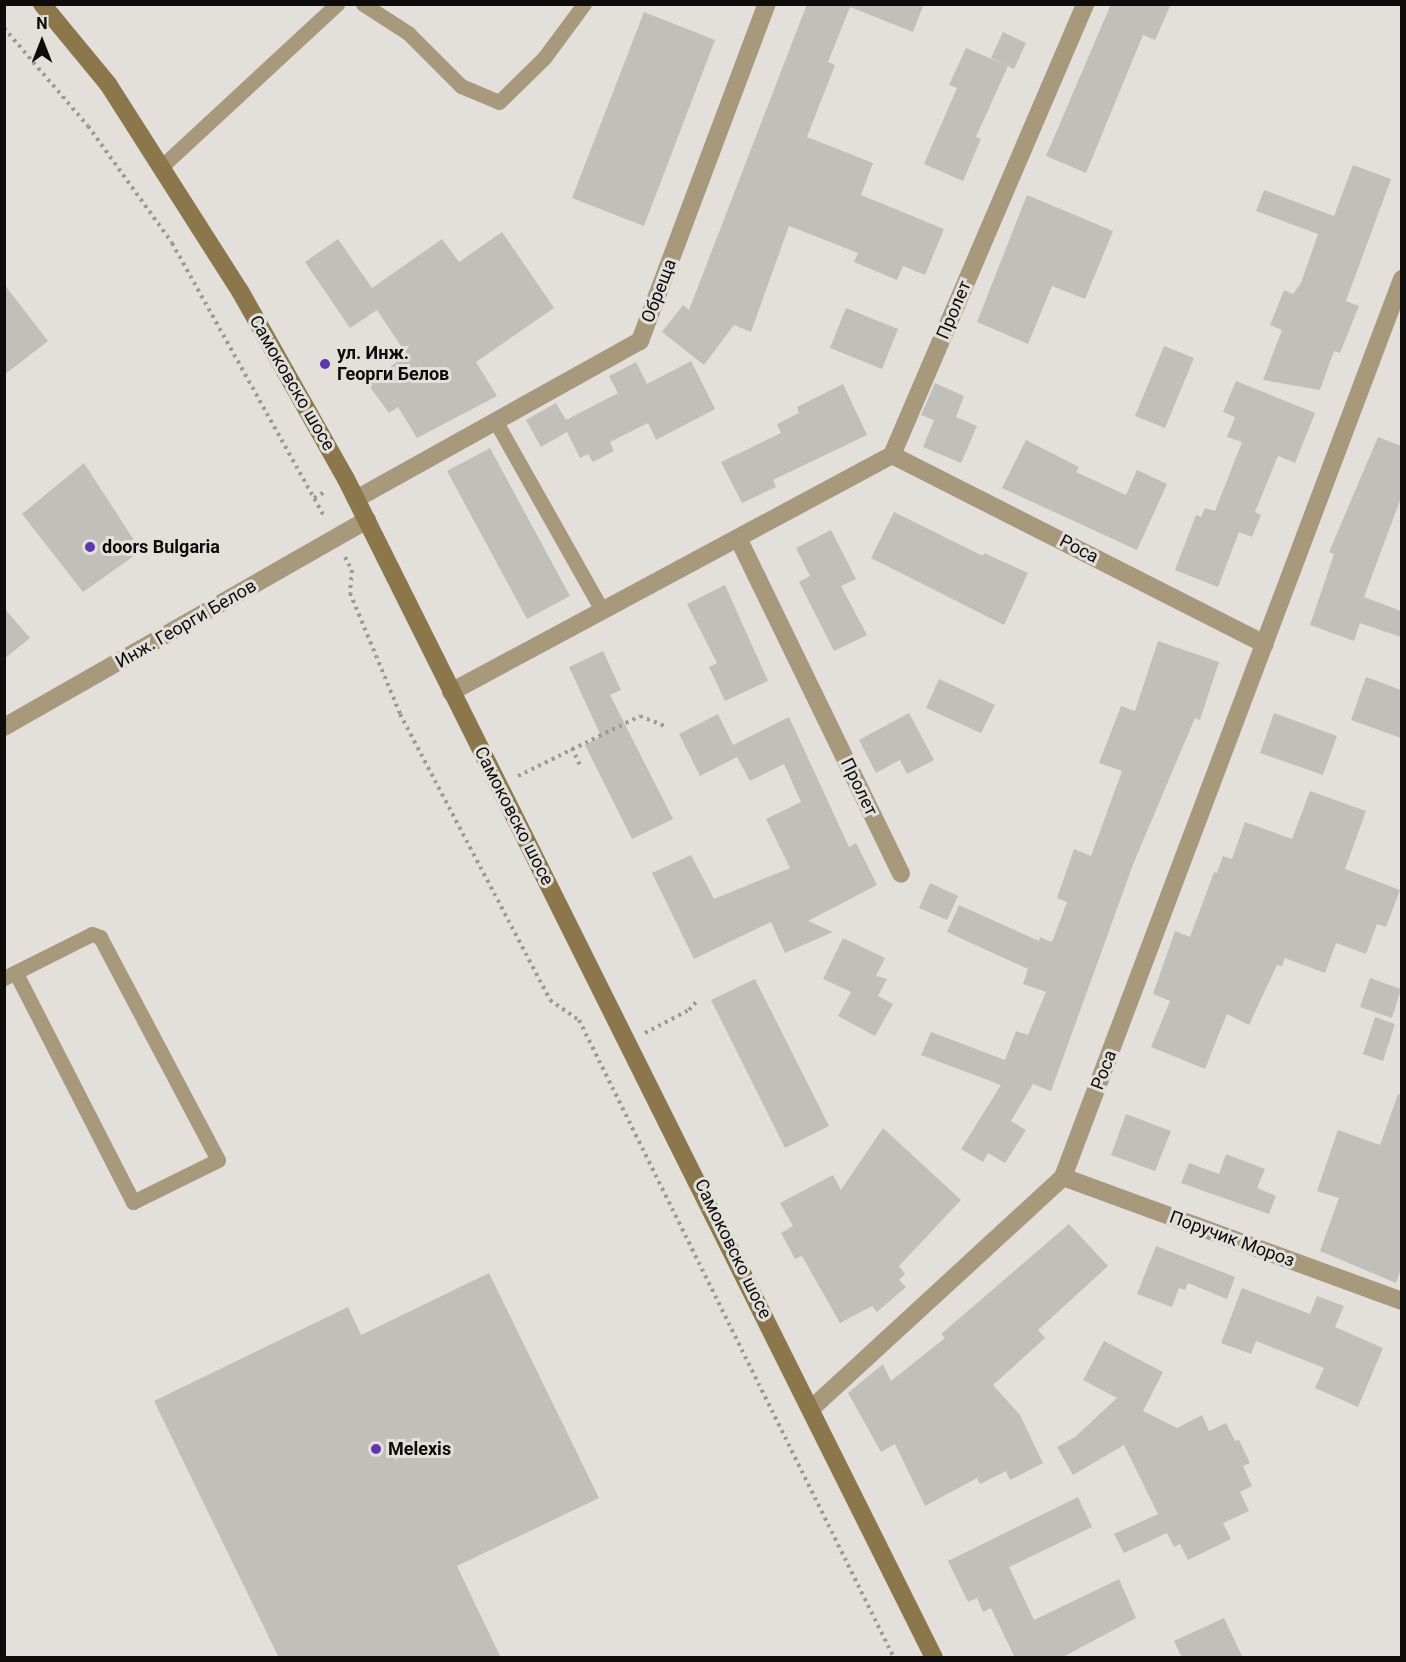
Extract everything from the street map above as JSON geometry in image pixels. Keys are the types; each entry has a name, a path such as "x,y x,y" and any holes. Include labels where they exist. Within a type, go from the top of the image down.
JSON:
{"main road":[{"name":"Самоковско шосе","path":"42,4 108,84 240,291 356,499 451,693 812,1408 934,1658"}],"street":[{"name":"Обреща","path":"356,499 640,341 767,4"},
{"name":"Пролет","path":"892,455 1085,4"},
{"name":"Роса","path":"812,1408 1063,1178 1400,287"},
{"path":"451,693 892,455"},
{"name":"Роса","path":"892,455 1265,644"},
{"name":"Инж. Георги Белов","path":"4,728 367,520"},
{"name":"Пролет","path":"738,538 901,873"},
{"name":"Поручик Мороз","path":"1063,1178 1401,1301"}],"lane":[{"path":"161,167 337,4"},
{"path":"363,4 408,33 461,86 500,102 544,58 584,4"},
{"path":"496,422 602,610"},
{"path":"92,934 100,937 218,1160 134,1202 10,976 92,934"}],"path":[{"path":"4,28 88,126 172,243 328,524"},
{"path":"314,498 330,488"},
{"path":"352,570 350,593 400,714 550,1000 579,1020 894,1658"},
{"path":"499,787 572,748 640,716 665,726"},
{"path":"572,748 581,766"},
{"path":"629,1042 689,1010 698,1000"}],"building":[{"path":"807,4 924,4 913,32 850,7 828,62 835,65 807,137 873,163 861,195 944,229 925,275 903,266 897,280 854,262 858,253 789,226 751,332 734,325 704,365 662,332 683,305 689,310"},
{"path":"1111,4 1171,4 1155,40 1143,35 1086,173 1046,156"},
{"path":"644,12 715,40 644,226 572,198"},
{"path":"1003,32 1026,43 1014,69 991,58"},
{"path":"966,48 1008,66 976,137 981,139 963,181 924,164 957,88 949,85"},
{"path":"1353,165 1391,179 1346,301 1359,306 1340,353 1334,351 1320,390 1263,380 1282,330 1270,325 1284,290 1293,294 1301,283 1318,234 1256,211 1264,190 1334,216"},
{"path":"1027,195 1113,231 1085,299 1052,286 1028,344 977,322"},
{"path":"502,232 554,308 476,362 497,396 417,438 398,407 389,413 367,383 407,355 377,310 350,328 305,262 338,239 372,288 442,239 459,262"},
{"path":"4,284 48,341 4,375"},
{"path":"846,308 898,329 882,369 830,348"},
{"path":"1164,346 1194,358 1165,428 1135,416"},
{"path":"691,361 715,409 656,440 648,423 610,442 614,451 593,462 588,454 580,458 567,432 541,447 526,420 556,403 566,420 618,393 609,376 636,362 647,384"},
{"path":"1236,381 1315,413 1295,463 1278,456 1255,512 1261,515 1252,537 1239,532 1218,587 1175,570 1196,515 1201,517 1205,508 1215,511 1242,442 1227,437 1235,417 1223,412"},
{"path":"935,383 964,396 956,417 977,426 961,463 923,447 934,420 921,415"},
{"path":"843,384 867,435 773,480 776,487 742,503 721,462 781,433 777,424 799,413 797,407"},
{"path":"1378,437 1401,446 1401,498 1364,597 1401,611 1401,637 1360,623 1354,641 1310,625 1334,554 1329,552"},
{"path":"1026,440 1079,467 1076,472 1126,495 1137,470 1167,484 1137,550 1002,488"},
{"path":"490,448 570,596 527,619 447,471"},
{"path":"84,463 141,551 83,592 22,514"},
{"path":"894,512 983,556 984,553 1028,573 1004,625 871,558"},
{"path":"831,530 856,579 841,586 867,635 834,651 799,582 810,576 796,548"},
{"path":"725,585 768,681 725,701 709,667 717,663 687,604"},
{"path":"4,608 30,638 4,659"},
{"path":"1158,641 1219,662 1200,720 1195,718 1134,862 1051,1091 1033,1084 1011,1121 1026,1130 1005,1163 988,1153 983,1162 961,1149 1001,1085 921,1055 931,1032 1005,1060 1016,1031 1028,1035 1046,992 1023,984 1028,969 947,932 959,905 1039,941 1040,937 1052,942 1067,902 1057,898 1074,849 1091,856 1122,771 1099,763 1121,706 1135,711"},
{"path":"603,651 621,690 610,695 673,819 632,839 585,745 601,736 569,667"},
{"path":"1366,677 1401,690 1401,738 1351,720"},
{"path":"939,679 995,705 981,733 926,708"},
{"path":"909,713 934,760 907,774 900,760 876,773 859,740"},
{"path":"1274,713 1337,736 1323,775 1260,753"},
{"path":"718,714 733,745 789,717 849,847 856,843 877,885 808,921 833,932 785,953 771,922 694,959 652,873 691,855 714,899 790,868 766,819 801,802 784,764 750,781 737,757 700,776 679,734"},
{"path":"1310,791 1366,811 1345,869 1400,890 1386,927 1377,924 1366,954 1336,943 1325,973 1285,958 1282,966 1277,965 1249,1025 1227,1014 1205,1069 1151,1047 1170,1001 1153,994 1175,931 1190,937 1214,872 1217,873 1223,856 1232,859 1245,822 1292,839"},
{"path":"930,883 958,896 947,920 919,908"},
{"path":"843,938 885,958 876,976 887,979 878,996 893,1004 875,1036 838,1016 851,992 823,979"},
{"path":"1370,978 1401,989 1392,1018 1360,1007"},
{"path":"755,979 829,1126 785,1148 711,1000"},
{"path":"1375,1017 1395,1024 1383,1061 1363,1054"},
{"path":"1398,1094 1401,1095 1401,1269 1396,1283 1320,1251 1339,1198 1317,1191 1338,1130 1380,1145"},
{"path":"1126,1114 1171,1131 1155,1171 1111,1155"},
{"path":"883,1128 961,1200 899,1266 905,1274 899,1280 906,1287 877,1312 872,1306 840,1323 802,1256 795,1259 781,1233 793,1226 780,1203 833,1175 841,1190"},
{"path":"1226,1154 1265,1169 1257,1188 1276,1196 1269,1214 1181,1183 1189,1163 1219,1174"},
{"path":"1069,1224 1108,1266 1038,1330 1045,1338 993,1385 1020,1415 1043,1463 1010,1480 1006,1471 980,1484 977,1478 925,1506 895,1444 881,1452 848,1393 883,1364 891,1381 945,1338 941,1334"},
{"path":"1156,1246 1235,1277 1227,1299 1188,1283 1185,1290 1179,1288 1172,1307 1137,1294"},
{"name":"Мelexis","path":"489,1273 599,1498 457,1566 501,1658 279,1658 154,1401 348,1307 361,1335"},
{"path":"1242,1288 1310,1314 1317,1296 1344,1306 1335,1327 1383,1348 1358,1407 1315,1388 1324,1368 1256,1341 1251,1354 1221,1343"},
{"path":"1104,1341 1163,1372 1143,1411 1177,1428 1202,1415 1209,1431 1226,1423 1235,1441 1239,1440 1250,1463 1243,1466 1252,1486 1240,1492 1249,1511 1223,1523 1231,1539 1188,1560 1180,1544 1174,1547 1167,1533 1124,1553 1114,1534 1158,1514 1124,1445 1073,1475 1057,1447 1075,1437 1117,1398 1083,1380"},
{"path":"1078,1497 1092,1527 1009,1567 1034,1620 1119,1579 1136,1618 1061,1658 1015,1658 991,1608 983,1612 977,1598 968,1602 948,1561"},
{"path":"1224,1618 1243,1658 1182,1658 1174,1641"}],"place":[{"name":"ул. Инж. Георги Белов","path":"325,364"},
{"name":"doors Bulgaria","path":"90,547"},
{"name":"Мelexis","path":"376,1449"}]}
